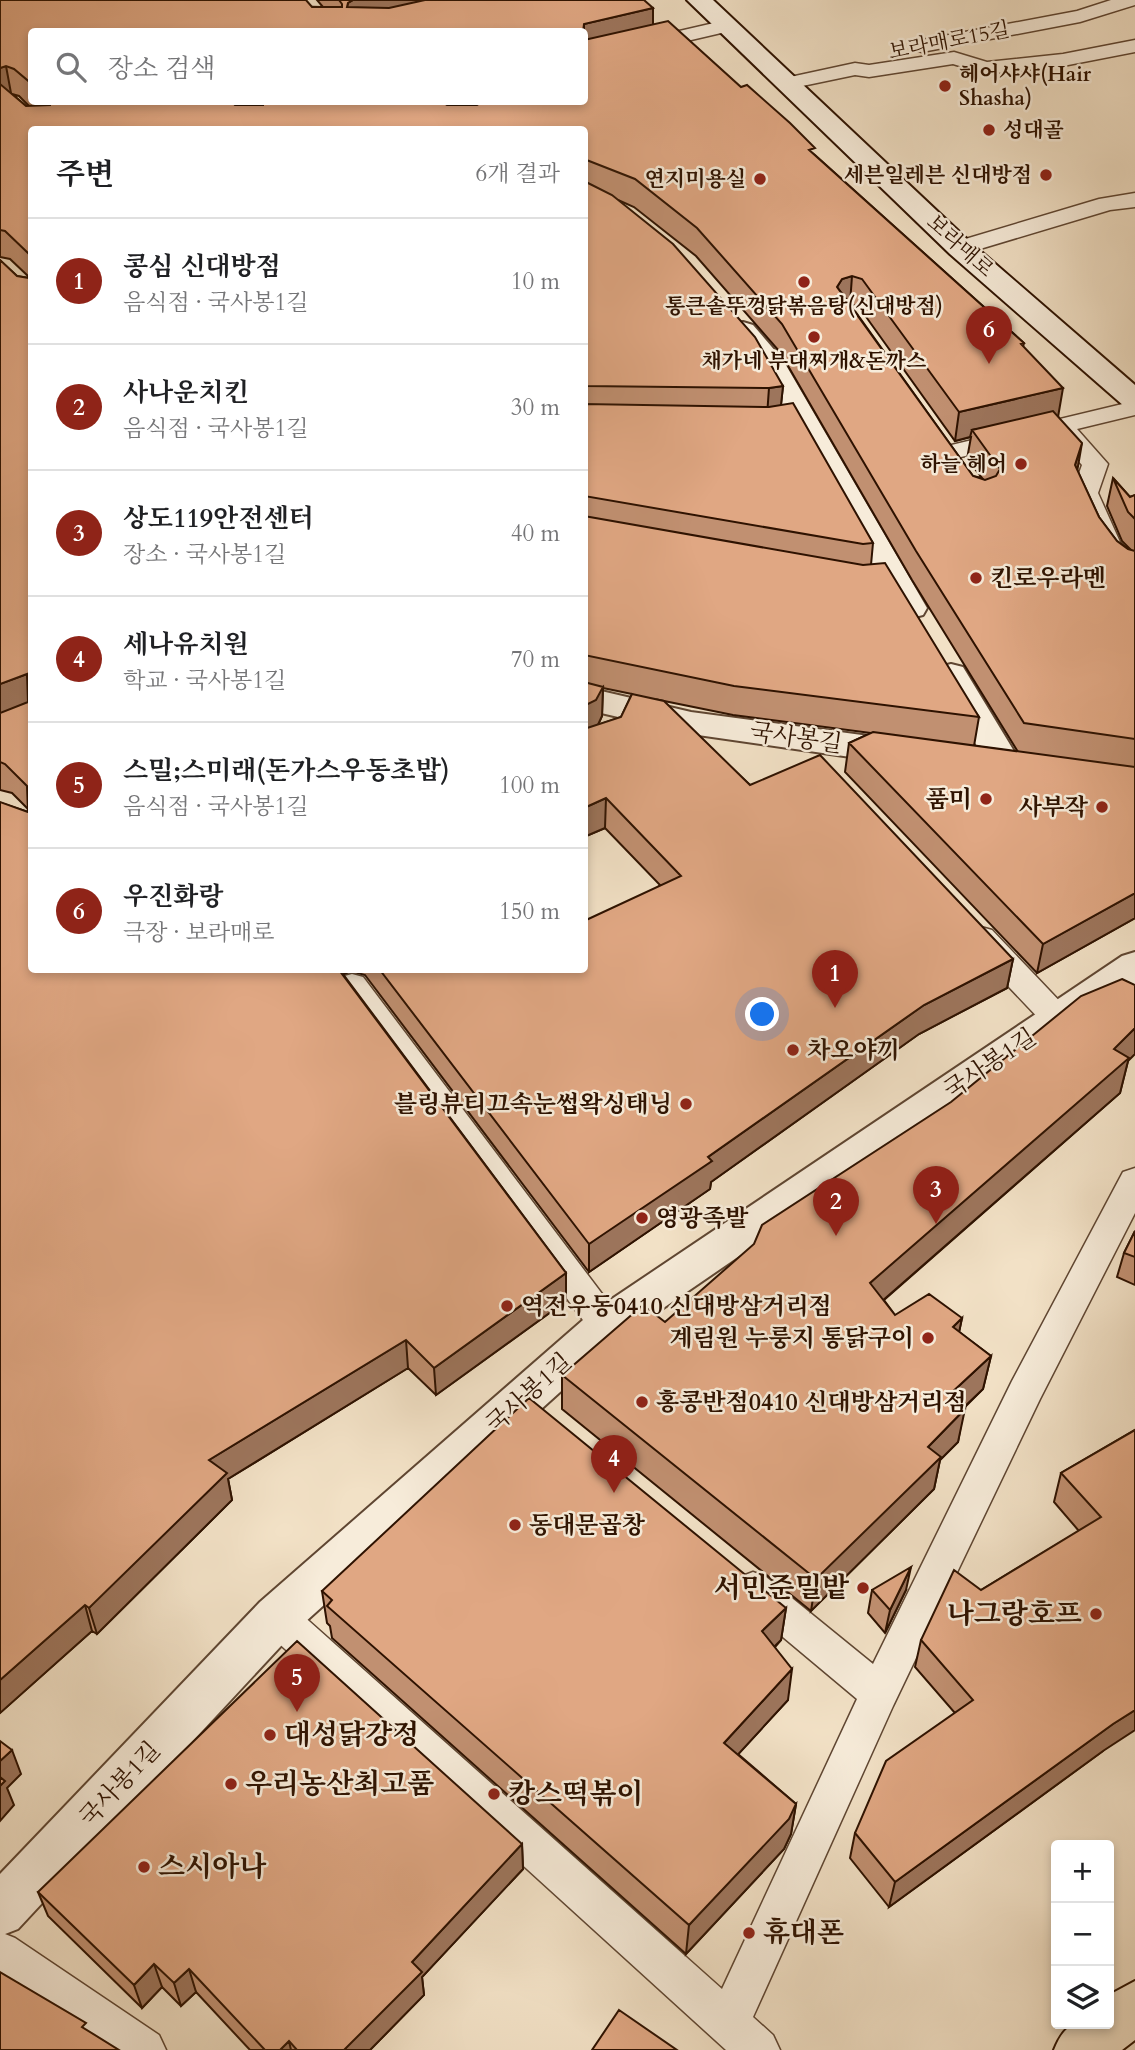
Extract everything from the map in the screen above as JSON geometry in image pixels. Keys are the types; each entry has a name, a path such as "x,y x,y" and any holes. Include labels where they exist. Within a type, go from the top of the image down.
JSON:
{"main road":[{"path":"1080,2050 1135,2007"}],"street":[{"name":"보라매로","path":"699,0 961,248 1135,400"},
{"path":"723,309 768,360 792,422 824,461 883,582 929,639 1019,767 967,761"},
{"name":"국사봉길","path":"588,700 617,717 691,723 826,758 929,756"},
{"name":"국사봉1길","path":"0,1911 277,1617 537,1413 606,1325 1057,1018 1122,985"}],"lane":[{"name":"보라매로15길","path":"855,69 860,58 1080,16 1132,0"},
{"path":"588,58 727,26"},
{"path":"788,83 855,69 869,71 954,58 986,68 1063,60 1135,46"},
{"path":"961,248 1107,204 1135,200"},
{"path":"948,453 1135,408"},
{"path":"1060,426 1095,464 1085,493 1108,545 1135,573"},
{"path":"933,432 964,475"},
{"path":"965,920 1057,1018"},
{"path":"352,985 606,1325"},
{"path":"277,1617 743,2037 879,1693 1025,1392 1135,1181"},
{"path":"732,1572 879,1693"},
{"path":"0,1953 144,2050"}],"building":[{"path":"0,0 306,0 312,7 342,7 339,0 353,0 347,7 389,8 425,0 644,0 653,8 584,24 584,28 28,28 28,81 14,69 6,66 0,68"},
{"path":"668,21 741,87 747,85 790,123 815,148 809,150 1024,343 1021,344 1063,388 959,412 862,279 852,276 842,279 837,287 973,476 985,480 996,476 1000,469 972,430 1053,411 1082,443 1075,465 1099,517 1117,541 1135,551 1135,739 1024,723 916,551 782,324 697,228 635,179 588,161 588,126 28,126 28,253 5,231 0,230 0,84 26,106 588,105 588,39"},
{"path":"588,183 612,195 673,244 755,337 783,386 588,386"},
{"path":"0,260 17,276 28,278 28,702 27,674 0,684"},
{"path":"793,403 873,543 863,544 588,497 588,404 769,407"},
{"path":"1113,478 1130,497 1135,495 1135,519 1128,512"},
{"path":"588,517 863,565 885,563 979,717 734,686 588,656"},
{"path":"588,683 603,687 596,700 588,704"},
{"path":"632,694 664,701 750,785 820,755 1013,959 924,1005 708,1157 712,1161 589,1244 382,973 588,973 588,919 681,876 606,798 588,806 588,728 621,717"},
{"path":"28,702 28,812 27,786 0,762 0,713"},
{"path":"873,732 1135,767 1135,893 1043,944 849,743"},
{"path":"0,802 28,812 28,973 341,973 566,1273 434,1368 406,1340 209,1460 227,1473 89,1608 85,1605 0,1680"},
{"path":"1122,979 1135,985 1135,1028 1114,1049 1129,1058 870,1283 895,1315 929,1294 962,1318 953,1327 991,1356 948,1396 965,1409 928,1447 941,1457 816,1579 562,1375 643,1305 665,1322 754,1244 762,1225 951,1102 1081,996"},
{"path":"1135,1231 1135,1257 1124,1253"},
{"path":"529,1398 786,1608 762,1631 792,1669 724,1743 796,1804 789,1819 689,1925 327,1606 332,1600 322,1591"},
{"path":"1135,1430 1135,1710 895,1882 855,1833 886,1761 973,1700 921,1640 954,1570 981,1590 1101,1517 1061,1473"},
{"path":"911,1567 890,1610 872,1590"},
{"path":"297,1641 522,1844 412,1962 422,1972 344,2050 297,2050 289,2041 280,2050 265,2050 189,1969 174,1983 154,1964 134,1985 38,1892"},
{"path":"0,1741 12,1750 0,1761"},
{"path":"0,1972 86,2023 82,2027 119,2050 0,2050"},
{"path":"619,2010 677,2050 592,2050"}],"place":[{"name":"헤어샤샤(Hair Shasha)","path":"945,86"},
{"name":"성대골","path":"989,130"},
{"name":"세븐일레븐 신대방점","path":"1046,175"},
{"name":"연지미용실","path":"760,179"},
{"name":"통큰솥뚜껑닭볶음탕(신대방점)","path":"804,282"},
{"name":"채가네 부대찌개&돈까스","path":"814,337"},
{"name":"우진화랑","path":"989,364"},
{"name":"하늘 헤어","path":"1021,464"},
{"name":"킨로우라멘","path":"976,578"},
{"name":"품미","path":"986,799"},
{"name":"사부작","path":"1102,807"},
{"name":"콩심 신대방점","path":"835,1008"},
{"name":"차오야끼","path":"793,1050"},
{"name":"블링뷰티끄속눈썹왁싱태닝","path":"686,1104"},
{"name":"영광족발","path":"642,1218"},
{"name":"상도119안전센터","path":"936,1224"},
{"name":"사나운치킨","path":"836,1236"},
{"name":"역전우동0410 신대방삼거리점","path":"507,1306"},
{"name":"계림원 누룽지 통닭구이","path":"928,1338"},
{"name":"홍콩반점0410 신대방삼거리점","path":"642,1402"},
{"name":"세나유치원","path":"614,1493"},
{"name":"동대문곱창","path":"515,1525"},
{"name":"서민준밀밭","path":"863,1588"},
{"name":"나그랑호프","path":"1096,1614"},
{"name":"스밀;스미래(돈가스우동초밥)","path":"297,1712"},
{"name":"대성닭강정","path":"270,1735"},
{"name":"우리농산최고품","path":"231,1784"},
{"name":"캉스떡볶이","path":"494,1794"},
{"name":"스시아나","path":"144,1867"},
{"name":"휴대폰","path":"749,1933"}]}
